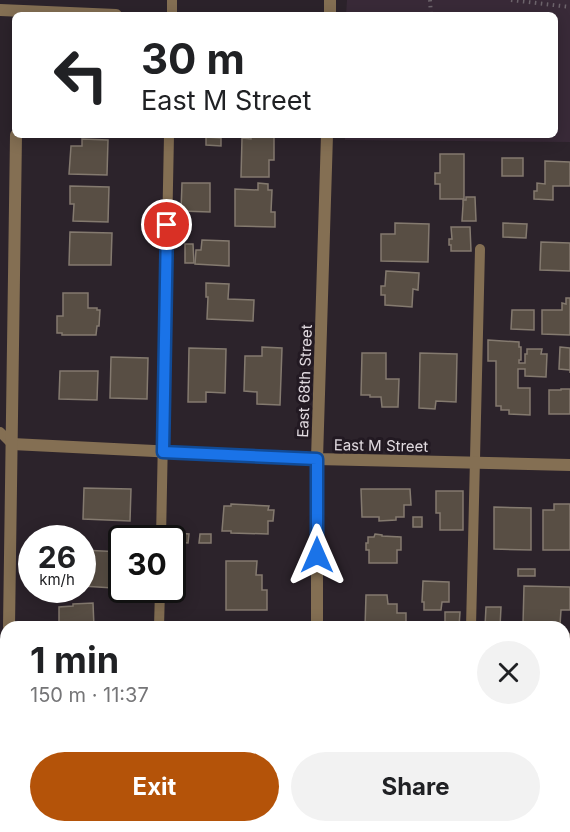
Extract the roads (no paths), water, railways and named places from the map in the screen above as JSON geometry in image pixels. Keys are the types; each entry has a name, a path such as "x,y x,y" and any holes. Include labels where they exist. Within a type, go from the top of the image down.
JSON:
{"street":[{"path":"0,10 67,12"},
{"path":"9,621 16,138"},
{"name":"East 68th Street","path":"317,621 317,459 327,138"},
{"name":"East M Street","path":"12,444 317,459 570,465"}],"lane":[{"path":"161,525 169,138"},
{"path":"471,621 480,249"},
{"path":"0,432 12,444"},
{"path":"159,621 160,603"}]}
